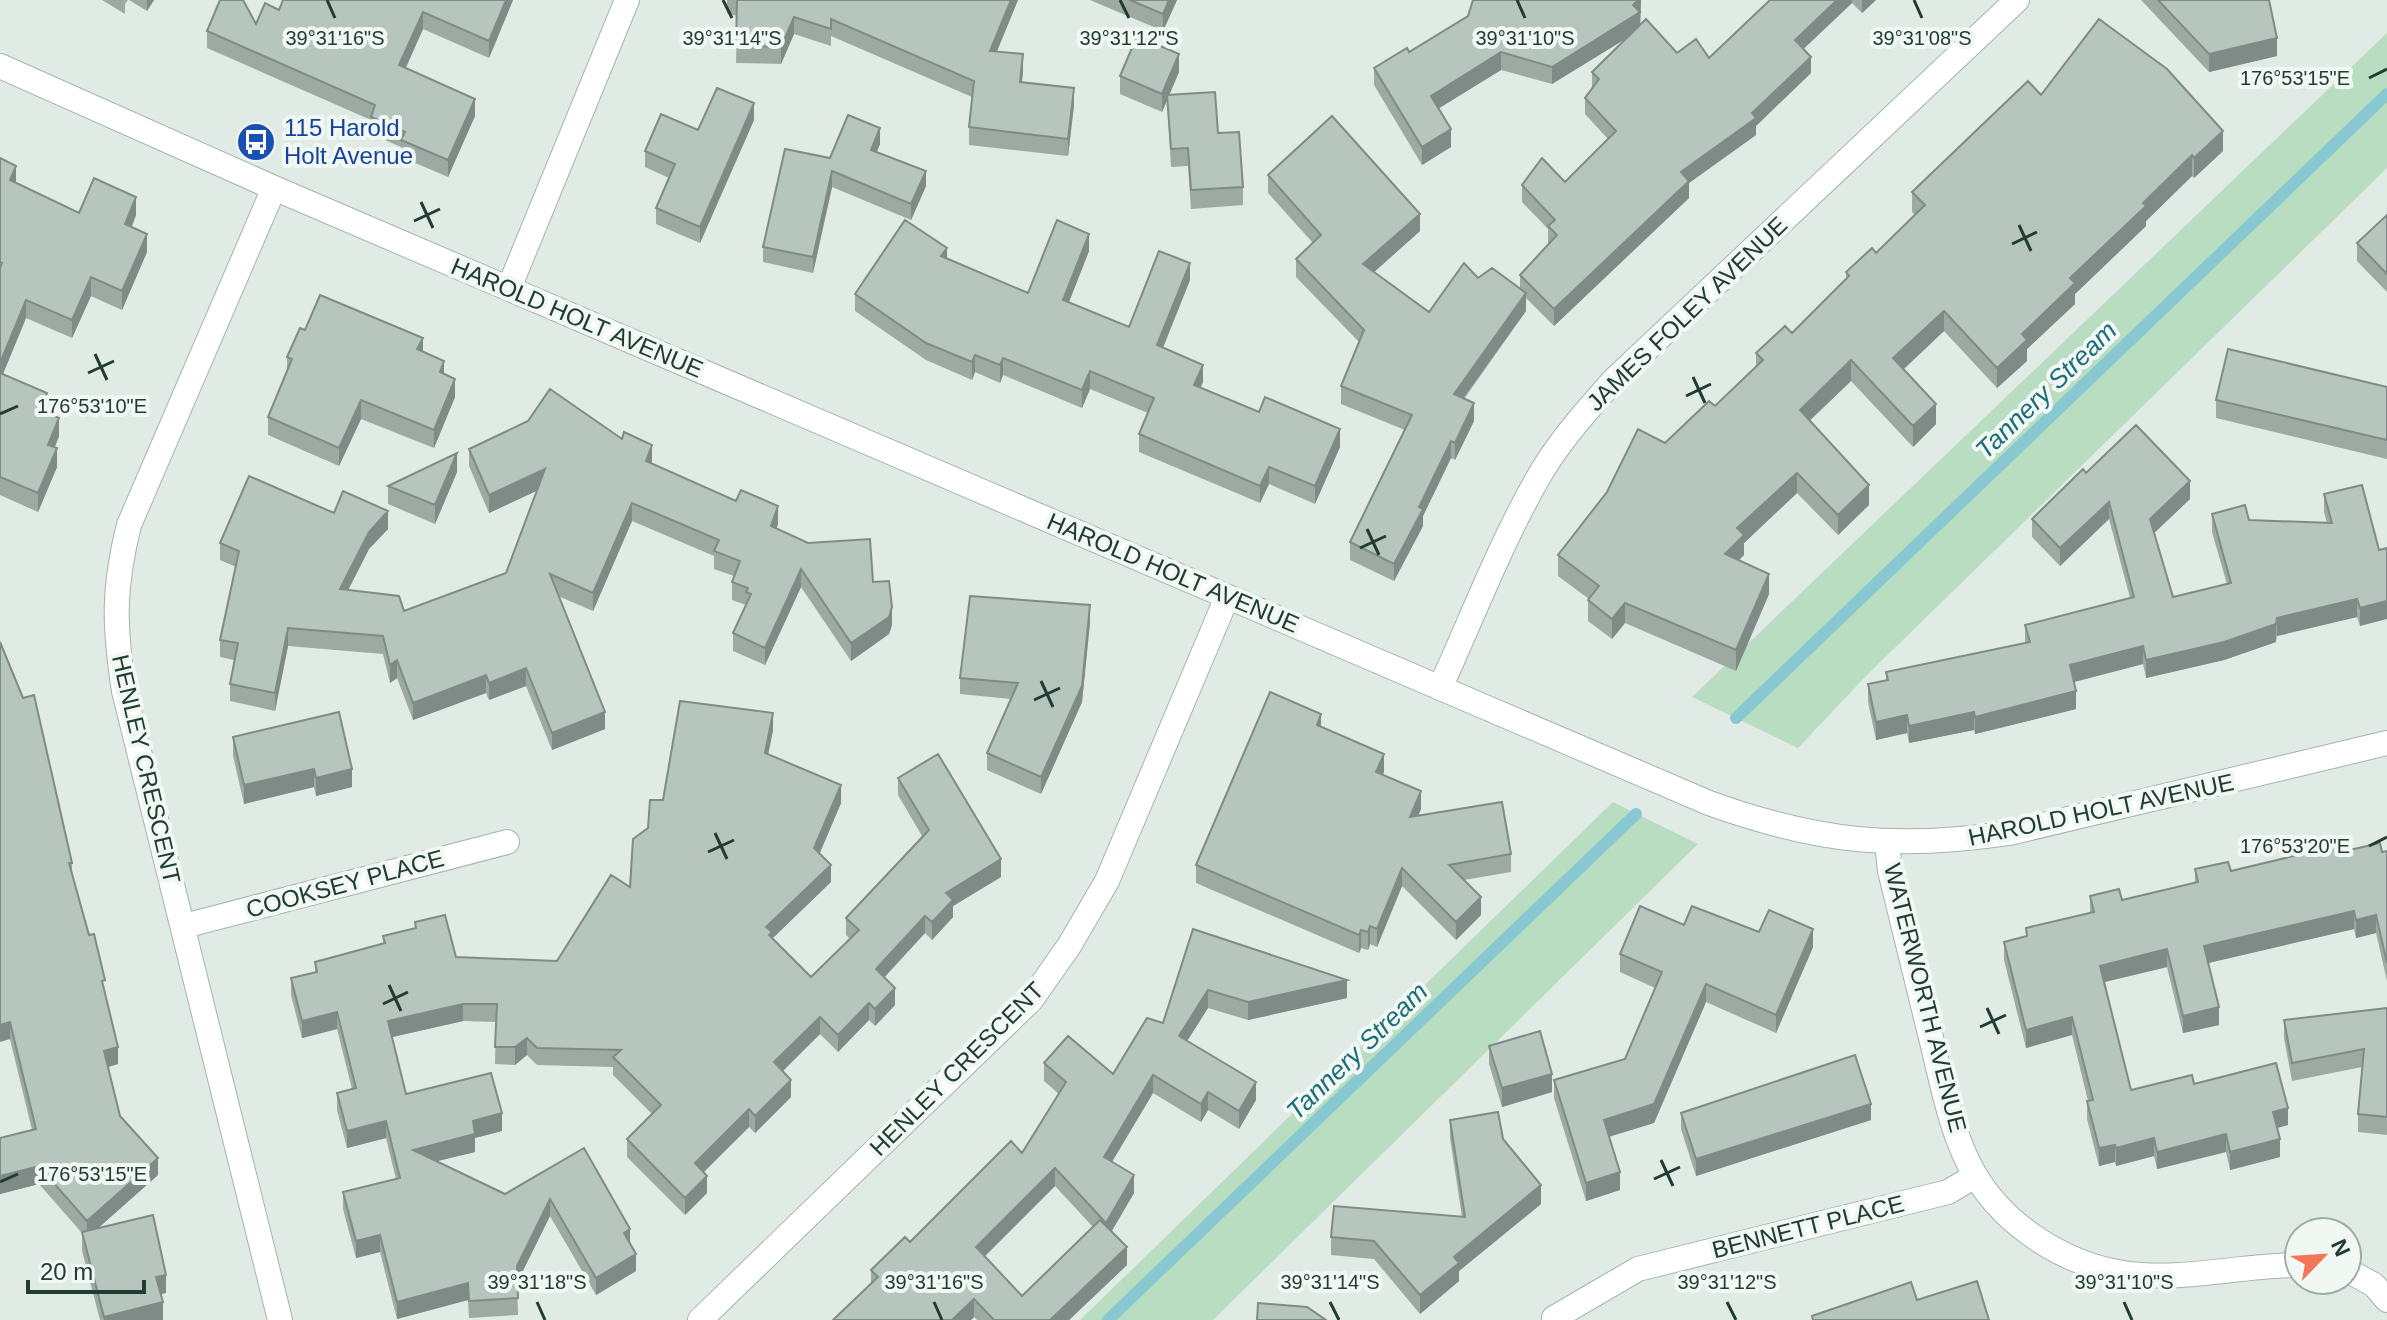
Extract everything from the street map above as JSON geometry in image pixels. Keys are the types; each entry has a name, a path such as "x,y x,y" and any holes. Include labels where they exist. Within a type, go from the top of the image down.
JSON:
{"street":[{"path":"509,288 627,0"},
{"name":"JAMES FOLEY AVENUE","path":"1440,688 1541,472 1569,431 1614,380 2017,0"},
{"name":"HAROLD HOLT AVENUE","path":"0,66 274,188 1440,688 1755,819 1800,833 1887,843 1948,842 2009,833 2387,743"},
{"name":"HENLEY CRESCENT","path":"274,188 134,512 117,573 115,628 124,691 280,1320"},
{"name":"HENLEY CRESCENT","path":"700,1320 1031,1000 1069,946 1107,881 1227,597"},
{"name":"COOKSEY PLACE","path":"184,926 507,842"},
{"name":"WATERWORTH AVENUE","path":"1887,843 1890,871 1943,1088 1975,1176 2004,1211 2058,1252 2088,1265 2126,1273 2169,1274 2283,1266"},
{"name":"BENNETT PLACE","path":"1554,1318 1638,1269 1948,1192 1975,1176"},
{"path":"2363,1279 2374,1285 2387,1300"}],"green space":[{"path":"2387,33 2387,168 1866,676 1798,748 1692,697"},
{"path":"1613,802 1698,844 1213,1320 1080,1320"}],"building":[{"path":"220,0 243,0 256,24 265,3 279,10 283,0 506,0 489,41 423,12 399,65 475,99 448,160 401,140 405,132 371,117 375,105 207,31"},
{"path":"737,0 1011,0 990,51 1023,54 1020,82 1074,88 1068,139 969,127 974,81 831,19 831,29 794,17 781,47 736,45"},
{"path":"1130,0 1169,0 1163,14"},
{"path":"1473,0 1638,0 1633,5 1640,12 1552,67 1501,52 1431,96 1451,129 1422,147 1374,68 1407,48 1409,52 1468,16"},
{"path":"1770,0 1837,0 1795,40 1811,57 1752,113 1756,118 1681,172 1689,181 1554,309 1520,275 1557,235 1548,226 1555,220 1522,185 1542,158 1565,182 1616,131 1585,98 1599,79 1592,72 1646,19 1677,53 1696,39 1709,58"},
{"path":"2158,0 2269,0 2277,38 2209,54"},
{"path":"2099,19 2167,69 2223,131 2194,158 2192,155 2143,203 2146,206 2070,278 2075,283 2022,334 2027,340 1997,368 1944,311 1893,358 1936,404 1913,426 1851,360 1800,410 1869,485 1838,515 1797,473 1737,528 1744,535 1725,554 1769,574 1736,650 1625,603 1612,619 1588,600 1599,586 1558,555 1607,492 1638,429 1665,443 1709,401 1715,406 1763,360 1756,353 1785,326 1792,333 1849,276 1846,272 1872,248 1876,253 1925,205 1912,192 2028,81 2041,95"},
{"path":"1137,36 1179,54 1162,94 1120,76"},
{"path":"717,88 754,103 700,227 656,208 675,164 645,151 661,114 698,130"},
{"path":"1215,92 1218,133 1239,132 1243,187 1191,190 1188,148 1171,149 1167,95"},
{"path":"848,115 880,128 871,150 926,171 911,204 832,171 813,257 763,247 785,149 830,158"},
{"path":"1332,116 1420,214 1363,264 1429,312 1464,263 1478,278 1492,268 1526,293 1454,394 1474,403 1455,443 1451,441 1419,507 1423,509 1394,564 1350,542 1412,415 1341,386 1364,330 1296,259 1321,235 1268,175"},
{"path":"0,158 16,166 10,180 79,213 94,178 136,197 125,224 147,234 122,291 91,277 72,320 26,300 0,363 2,263"},
{"path":"2387,215 2387,274 2357,243"},
{"path":"905,220 947,248 941,256 1028,293 1057,220 1089,234 1063,300 1129,327 1159,251 1190,263 1157,345 1203,365 1194,385 1259,412 1265,397 1340,429 1315,486 1269,467 1260,486 1139,434 1154,398 1090,371 1082,390 1003,358 1000,365 975,355 972,362 926,343 855,294"},
{"path":"320,295 423,338 417,349 444,361 440,372 455,379 434,430 361,400 339,448 268,417 292,359 287,357 300,328 305,330"},
{"path":"2228,349 2387,387 2387,440 2216,400"},
{"path":"0,373 47,393 41,410 59,418 48,445 57,448 38,493 0,477"},
{"path":"550,389 622,439 624,432 652,445 646,461 736,501 741,490 778,506 771,526 808,543 870,539 873,582 889,581 892,607 889,617 851,643 801,569 765,648 733,633 751,594 746,592 748,588 732,582 740,561 714,551 719,540 632,503 593,593 550,574 605,712 552,733 526,668 489,683 486,675 413,703 397,660 390,665 383,636 288,628 275,693 230,684 238,643 220,640 239,551 220,543 249,476 334,513 343,491 388,511 369,532 340,589 399,596 404,611 506,573 545,469 489,495 469,449 528,421"},
{"path":"2136,425 2190,481 2150,519 2173,597 2231,583 2212,514 2245,505 2249,520 2332,523 2324,494 2362,485 2379,550 2387,548 2387,601 2360,608 2357,599 2277,618 2276,624 2224,642 2146,660 2143,646 2070,665 2076,691 1975,717 1974,712 1909,726 1907,715 1876,722 1868,684 1888,680 1886,672 2030,642 2025,625 2134,597 2109,502 2060,548 2032,519 2083,469 2086,473"},
{"path":"457,453 435,505 388,486"},
{"path":"970,596 1090,605 1082,686 1041,777 987,753 1018,683 960,678"},
{"path":"0,642 23,698 34,695 72,863 69,863 89,935 94,934 105,980 102,981 118,1047 104,1051 120,1116 158,1158 87,1221 39,1166 0,1176 0,1138 36,1129 10,1022 0,1025"},
{"path":"1270,692 1321,714 1317,725 1384,754 1376,772 1421,791 1410,817 1502,802 1511,854 1449,865 1481,897 1456,922 1402,868 1377,929 1370,926 1368,932 1361,930 1359,935 1196,865"},
{"path":"680,701 773,713 765,753 841,785 814,848 831,865 766,927 772,932 769,935 811,977 859,930 846,918 929,830 898,778 938,754 1001,859 946,893 953,900 932,922 925,916 876,969 895,988 875,1009 869,1003 838,1035 820,1017 774,1062 791,1080 755,1116 749,1109 695,1163 707,1176 685,1198 627,1139 661,1105 613,1057 621,1050 537,1048 527,1038 515,1047 495,1047 497,1004 463,1004 388,1021 406,1094 491,1073 502,1113 473,1121 475,1134 413,1150 505,1194 584,1148 630,1229 624,1233 636,1254 596,1278 550,1199 517,1266 518,1298 469,1301 468,1283 397,1302 380,1235 356,1241 343,1192 400,1178 386,1121 347,1131 337,1093 356,1088 337,1012 302,1021 291,978 317,972 315,962 385,943 383,936 416,928 415,922 445,915 456,957 557,961 611,875 630,887 633,839 648,828 650,800 663,800"},
{"path":"339,712 352,769 316,778 314,769 244,785 233,737"},
{"path":"2337,836 2341,852 2380,843 2382,852 2387,851 2387,963 2376,915 2356,920 2354,911 2204,946 2219,1007 2183,1016 2167,949 2100,966 2131,1090 2192,1075 2194,1084 2276,1063 2288,1108 2273,1112 2280,1139 2230,1152 2226,1134 2157,1152 2154,1138 2116,1148 2115,1145 2099,1148 2087,1101 2093,1100 2072,1017 2026,1030 2004,942 2027,936 2026,928 2094,912 2090,896 2119,889 2122,900 2198,882 2195,869 2228,862 2231,871 2302,854 2299,845"},
{"path":"1640,906 1684,925 1692,906 1759,932 1769,910 1813,929 1776,1015 1706,984 1654,1104 1604,1120 1620,1172 1586,1183 1554,1080 1625,1059 1662,972 1620,954"},
{"path":"1193,929 1347,980 1248,1002 1208,990 1179,1036 1256,1082 1239,1111 1208,1092 1201,1104 1153,1075 1104,1157 1134,1175 1106,1223 1055,1168 976,1247 1022,1296 1100,1220 1127,1247 1050,1320 994,1320 974,1299 952,1320 833,1320 878,1277 871,1270 905,1237 910,1242 1011,1141 1022,1153 1066,1082 1044,1063 1068,1036 1113,1074 1147,1018 1163,1023"},
{"path":"2387,1008 2387,1117 2358,1114 2364,1049 2292,1063 2284,1020"},
{"path":"1540,1031 1552,1074 1502,1088 1489,1046"},
{"path":"1855,1055 1871,1104 1696,1159 1681,1113"},
{"path":"1498,1112 1503,1139 1541,1185 1454,1257 1459,1263 1420,1295 1374,1241 1331,1237 1334,1206 1465,1217 1450,1120"},
{"path":"153,1215 166,1275 156,1277 163,1302 104,1317 82,1232"},
{"path":"1977,1281 1989,1320 1813,1320 1812,1316 1911,1282 1917,1300"},
{"path":"1258,1303 1307,1307 1326,1320 1257,1320"}],"waterway":[{"name":"Tannery Stream","path":"1736,718 2387,94"},
{"name":"Tannery Stream","path":"1108,1320 1636,814"}],"place":[{"name":"115 Harold Holt Avenue","path":"256,142"}]}
